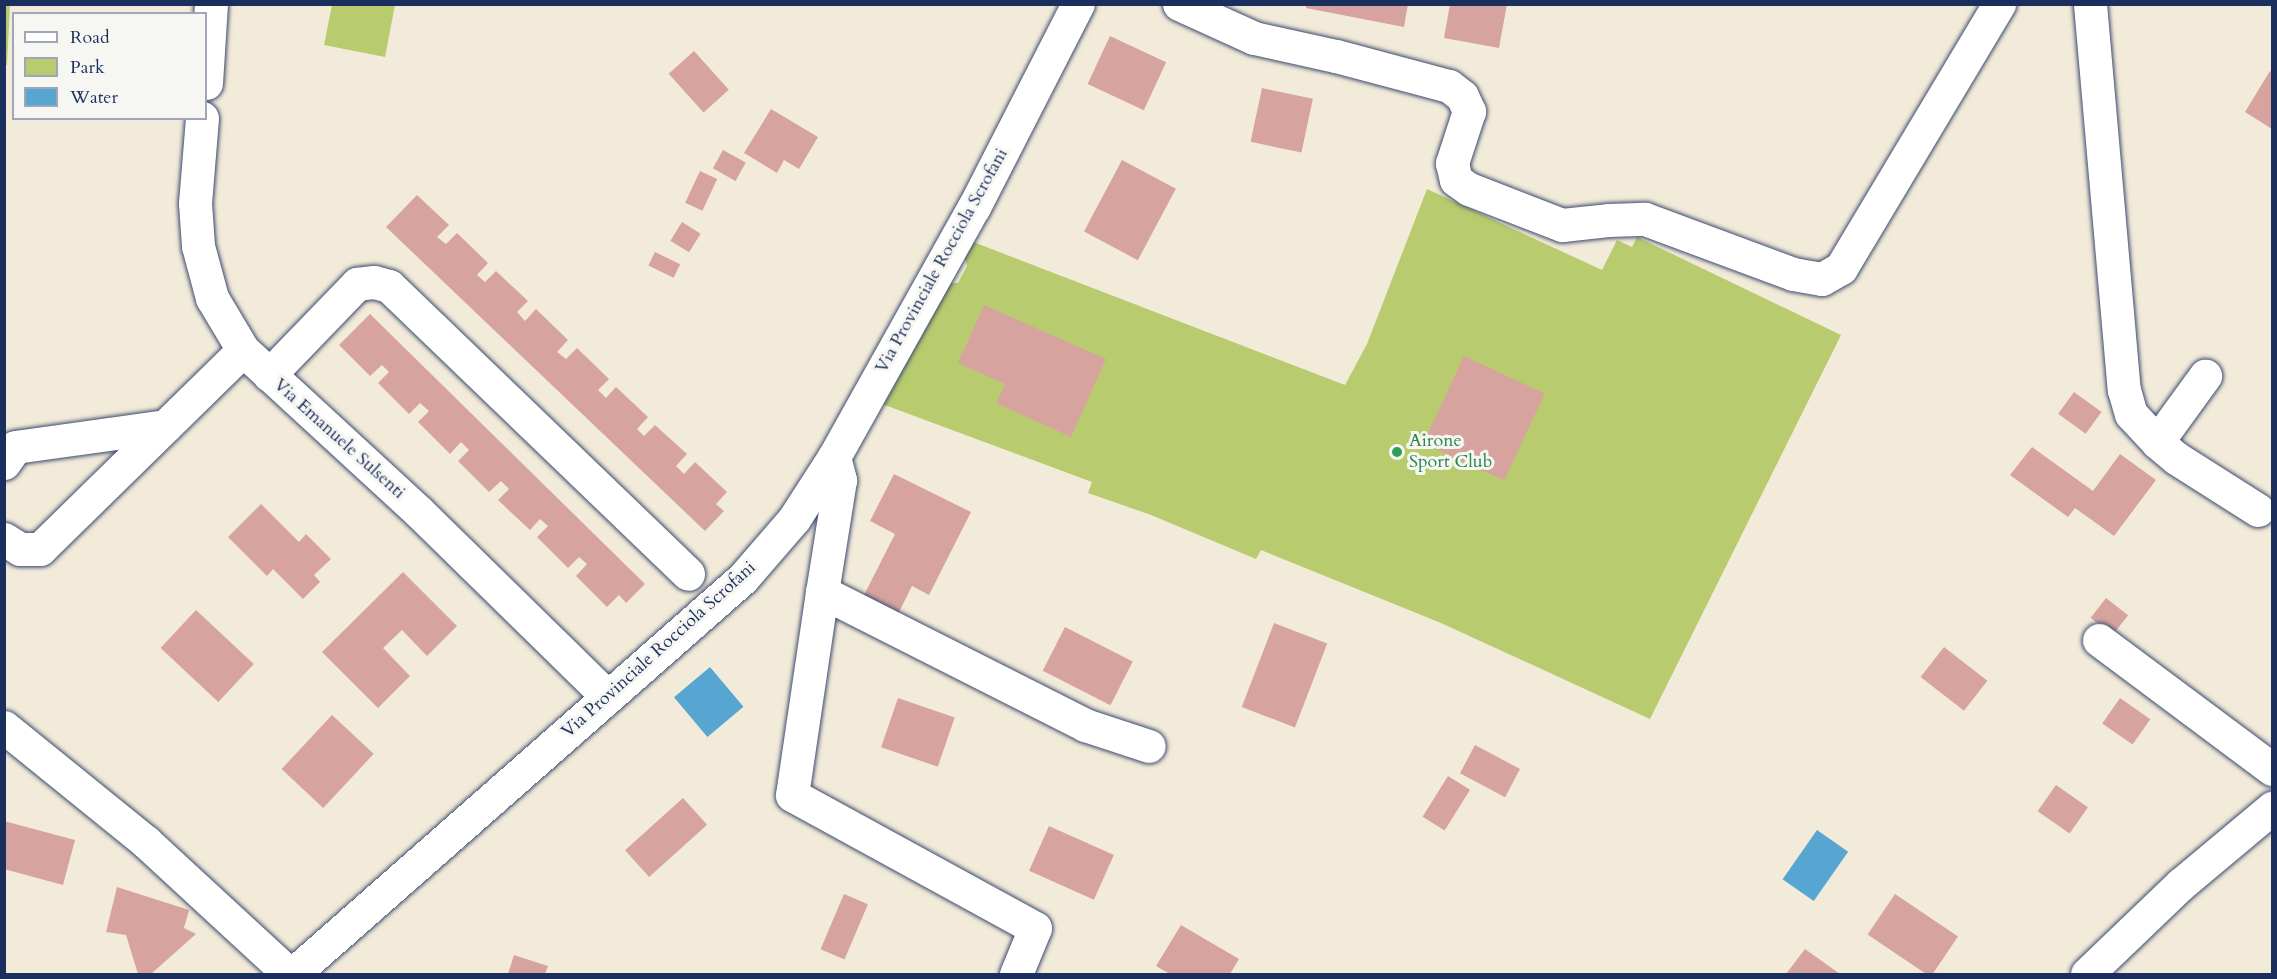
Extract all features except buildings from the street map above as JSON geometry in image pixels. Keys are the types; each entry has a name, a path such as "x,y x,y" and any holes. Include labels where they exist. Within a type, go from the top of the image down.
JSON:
{"street":[{"path":"207,67 211,4"},
{"name":"Via Provinciale Rocciola Scrofani","path":"291,975 743,578 794,519 834,457 974,207 1078,4"},
{"path":"1179,4 1254,38 1336,56 1449,86 1462,96 1469,111 1452,163 1456,180 1469,189 1562,225 1645,219 1793,274 1822,279 1841,268 1999,4"},
{"path":"2090,4 2124,390 2131,414 2157,442 2176,458 2258,510"},
{"name":"Via Emanuele Sulsenti","path":"202,120 195,203 198,246 212,298 243,350 418,512 608,697"},
{"path":"269,375 357,284 374,282 389,286 688,573"},
{"path":"4,539 20,549 40,549 243,350"},
{"path":"2157,442 2205,376"},
{"path":"4,463 15,447 166,426"},
{"path":"834,457 840,480 792,795 1035,928 1016,975"},
{"path":"822,592 1085,725 1149,746"},
{"path":"2100,640 2272,769"},
{"path":"4,727 146,842 291,975"},
{"path":"2087,975 2181,884 2272,808"}],"green space":[{"path":"4,5 10,5 7,65 4,65"},
{"path":"332,5 395,5 385,57 324,45"},
{"name":"Airone Sport Club","path":"1427,189 1602,270 1617,240 1632,247 1637,237 1841,335 1650,719 1441,623 1261,550 1256,559 1151,515 1088,493 1092,482 874,401 943,283 958,283 967,266 963,251 968,240 1345,385 1367,344"}],"water":[{"path":"710,667 743,707 707,737 674,697"},
{"path":"1817,830 1848,852 1814,901 1783,879"}],"place":[{"name":"Airone Sport Club","path":"1397,452"}]}
